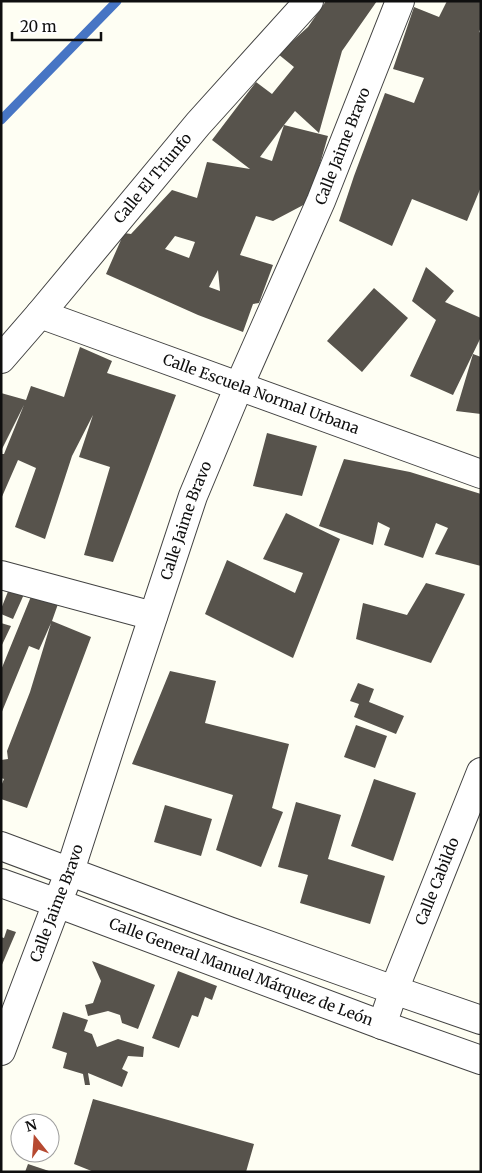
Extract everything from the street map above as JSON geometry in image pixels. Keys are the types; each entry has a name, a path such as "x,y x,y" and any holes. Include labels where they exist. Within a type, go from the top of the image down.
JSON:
{"street":[{"name":"Calle El Triunfo","path":"1,359 198,124 309,1"},
{"name":"Calle Jaime Bravo","path":"1,1051 70,871 193,496 239,386 321,201 400,1"},
{"name":"Calle Escuela Normal Urbana","path":"40,314 481,474"},
{"path":"1,575 153,616"},
{"name":"Calle Cabildo","path":"382,1025 394,990 481,772"},
{"path":"1,846 229,931 481,1020"},
{"name":"Calle General Manuel Márquez de León","path":"1,883 57,902 382,1025 481,1060"}],"building":[{"path":"326,1 377,1 342,51 319,133 295,111 284,125 328,136 309,202 273,221 256,216 240,255 273,265 259,303 253,304 243,332 198,315 106,274 124,233 131,234 172,190 197,198 207,162 250,169 212,140 256,82 272,94 294,67 278,54 308,27","holes":["284,125 272,161 260,157","175,236 195,242 189,258 165,249","218,270 220,291 209,287"]},
{"path":"447,1 481,1 481,27 479,32 481,33 481,187 467,221 412,199 392,246 339,221 385,93 414,103 424,78 393,69 414,7 439,17"},
{"path":"426,267 454,291 445,302 481,318 481,337 453,395 410,376 436,320 412,301"},
{"path":"374,288 408,318 362,372 327,341"},
{"path":"80,347 112,361 107,373 176,395 113,562 84,555 110,467 79,457 93,415 72,456 45,539 15,527 36,468 18,460 1,499 1,454 4,454 24,405 1,451 1,393 26,400 31,386 64,397"},
{"path":"473,354 481,357 481,414 456,411"},
{"path":"267,433 317,446 302,496 253,486"},
{"path":"344,459 410,472 481,494 481,566 435,554 448,528 436,523 423,558 384,545 390,528 378,522 373,545 319,526"},
{"path":"286,513 340,539 293,658 205,614 227,560 295,593 303,573 263,559"},
{"path":"426,583 465,594 431,663 356,639 363,603 407,615"},
{"path":"9,589 25,592 13,619 1,614 1,609"},
{"path":"32,594 58,604 52,621 91,637 27,808 1,799 1,786 4,779 1,778 1,760 8,759 7,751 30,692 51,623 39,650 29,646 1,714 1,670"},
{"path":"1,623 11,626 1,647"},
{"path":"170,671 216,681 205,723 289,744 272,808 283,812 261,867 216,850 233,795 132,764"},
{"path":"358,683 374,689 369,702 404,716 396,734 354,717 359,704 350,701"},
{"path":"356,725 387,736 375,768 344,757"},
{"path":"374,779 416,793 393,861 351,846"},
{"path":"296,802 341,815 328,859 385,876 370,924 300,903 308,875 278,867"},
{"path":"165,805 212,819 201,856 154,842"},
{"path":"7,929 16,932 1,967 1,937 4,938"},
{"path":"92,961 155,985 138,1029 122,1023 120,1015 108,1011 88,1016 85,1005 93,1003 101,981"},
{"path":"178,971 217,986 212,1000 205,997 198,1017 192,1015 179,1048 152,1038"},
{"path":"63,1012 88,1020 84,1031 92,1034 97,1047 118,1039 144,1047 143,1057 128,1056 122,1069 128,1072 122,1087 88,1073 90,1085 85,1085 83,1074 63,1068 67,1053 52,1048"},
{"path":"93,1099 254,1144 246,1172 94,1172 74,1164"},
{"path":"28,1164 49,1171 49,1172 25,1172"}],"waterway":[{"path":"1,120 117,1"}]}
